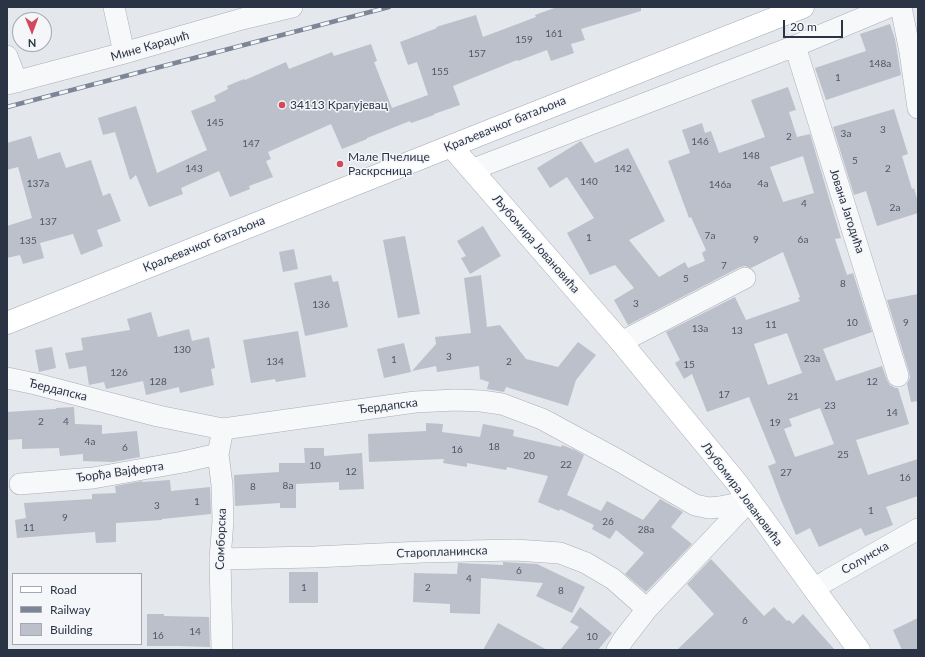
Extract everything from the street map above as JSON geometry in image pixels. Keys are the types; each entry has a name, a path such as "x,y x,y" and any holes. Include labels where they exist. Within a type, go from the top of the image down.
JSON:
{"main road":[{"name":"Краљевачког батаљона","path":"7,323 803,7"},
{"name":"Љубомира Јовановића","path":"451,146 621,342 737,483 859,650"}],"street":[{"path":"114,7 124,53"},
{"name":"Мине Караџић","path":"12,83 124,53 241,13 292,7"},
{"path":"471,170 794,46 889,7"},
{"path":"901,7 910,52 918,108"},
{"name":"Јована Јагодића","path":"794,46 898,376"},
{"path":"7,56 12,83"},
{"path":"621,342 745,278"},
{"name":"Ђердапска","path":"7,378 158,416 223,429 416,402 456,400 502,404 542,419 618,460 694,505 708,508 749,501"},
{"name":"Сомборска","path":"222,650 220,559 223,521 222,485 218,454 223,429"},
{"name":"Ђорђа Вајферта","path":"20,484 92,478 183,462 218,454"},
{"path":"617,650 647,609 749,501"},
{"name":"Солунска","path":"814,590 828,580 918,529"},
{"name":"Старопланинска","path":"220,559 515,550 560,553 586,563 613,579 647,609"}],"building":[{"path":"557,7 641,7 641,11 581,29 585,40 571,44 574,53 551,61 547,50 518,61 517,60 453,86 460,105 434,115 411,123 410,121 342,149 331,124 268,152 271,159 266,161 273,177 249,186 250,189 230,197 219,171 181,188 183,194 149,207 136,175 130,180 115,132 103,135 98,118 136,106 157,173 207,150 191,111 216,101 214,96 228,89 227,86 244,79 245,80 286,62 289,69 332,52 334,56 371,44 377,61 374,62 392,108 428,95 417,62 408,65 400,42 437,28 436,27 476,15 483,37 536,17 535,15"},
{"path":"890,24 895,39 901,75 826,100 815,68 866,51 860,34"},
{"path":"788,87 796,110 789,112 797,137 810,134 841,238 835,239 847,275 853,273 872,332 823,349 836,381 882,366 890,385 898,388 909,424 856,440 868,475 918,459 918,496 886,507 893,525 865,536 861,528 819,547 810,528 796,535 768,466 776,463 749,397 707,412 692,374 684,379 675,363 680,360 666,332 735,297 746,320 800,301 798,298 800,297 783,252 751,268 745,266 740,267 628,325 614,300 634,288 615,265 590,275 567,233 594,218 567,177 550,188 537,168 581,141 595,163 628,148 665,221 629,240 659,277 685,262 688,268 705,261 702,253 706,250 691,217 689,218 668,161 690,153 682,130 702,123 705,133 711,131 719,153 765,137 751,100","holes":["803,156 814,193 783,202 770,167","787,333 802,373 768,385 754,344","820,408 834,444 795,457 784,429 792,426 789,419"]},
{"path":"894,109 908,154 902,156 912,189 914,188 918,202 918,213 877,226 866,191 854,195 833,127"},
{"path":"31,136 38,159 60,152 66,168 91,160 103,196 110,193 121,221 97,230 103,246 81,255 73,234 40,243 44,258 23,264 20,255 7,258 7,226 32,218 18,167 7,170 7,143"},
{"path":"483,226 501,256 470,274 461,258 466,256 457,241"},
{"path":"405,236 420,314 398,318 383,240"},
{"path":"294,249 298,269 283,272 279,252"},
{"path":"331,275 333,282 338,281 348,327 305,336 294,283"},
{"path":"481,275 487,327 500,325 526,359 558,367 578,342 596,355 576,380 568,406 506,387 504,392 487,389 489,382 480,379 479,366 437,372 436,366 412,371 436,344 435,337 471,333 464,278"},
{"path":"918,294 918,401 911,402 907,384 910,378 909,372 887,300"},
{"path":"151,312 158,337 189,329 192,341 209,337 215,368 211,369 214,385 180,393 179,387 146,395 143,381 106,389 104,382 89,385 86,366 69,369 65,353 83,350 81,338 130,330 127,319"},
{"path":"298,331 306,377 276,382 275,379 251,383 243,340"},
{"path":"404,343 411,372 384,378 377,349"},
{"path":"52,347 56,368 39,372 35,350"},
{"path":"74,407 75,424 102,425 102,434 137,431 140,457 113,462 83,461 83,454 60,456 59,448 22,449 22,439 7,440 7,412"},
{"path":"426,423 443,424 442,432 480,437 483,424 514,430 513,436 561,447 562,445 575,450 584,455 567,495 601,511 607,501 643,520 660,499 683,512 671,527 692,544 646,592 625,574 644,553 616,530 610,539 592,529 594,525 560,509 559,511 538,502 548,476 507,467 506,470 467,463 467,467 443,463 444,459 369,462 368,434 426,431"},
{"path":"304,448 324,448 324,456 362,453 364,489 339,490 339,482 296,484 296,508 280,508 280,503 235,506 234,475 279,472 279,463 305,463"},
{"path":"170,480 171,491 210,487 211,514 162,520 116,523 116,542 96,543 95,532 17,538 15,520 26,518 24,503 92,499 92,494 116,493 115,486 142,481"},
{"path":"711,559 764,616 774,607 787,621 789,620 793,624 803,614 835,650 677,650 714,614 687,584"},
{"path":"503,562 537,564 585,587 572,613 536,596 543,583 481,578 480,614 450,613 450,604 413,602 414,573 457,574 458,563 503,565"},
{"path":"289,572 318,572 318,603 289,603"},
{"path":"580,607 612,633 598,650 560,650 579,627 570,622"},
{"path":"147,614 209,617 210,647 147,646"},
{"path":"918,618 918,650 902,650 893,630"},
{"path":"498,623 547,650 483,650"}],"railway":[{"path":"7,107 389,7"}],"place":[{"name":"34113 Крагујевац","path":"282,105"},
{"name":"Мале Пчелице Раскрсница","path":"340,164"}]}
